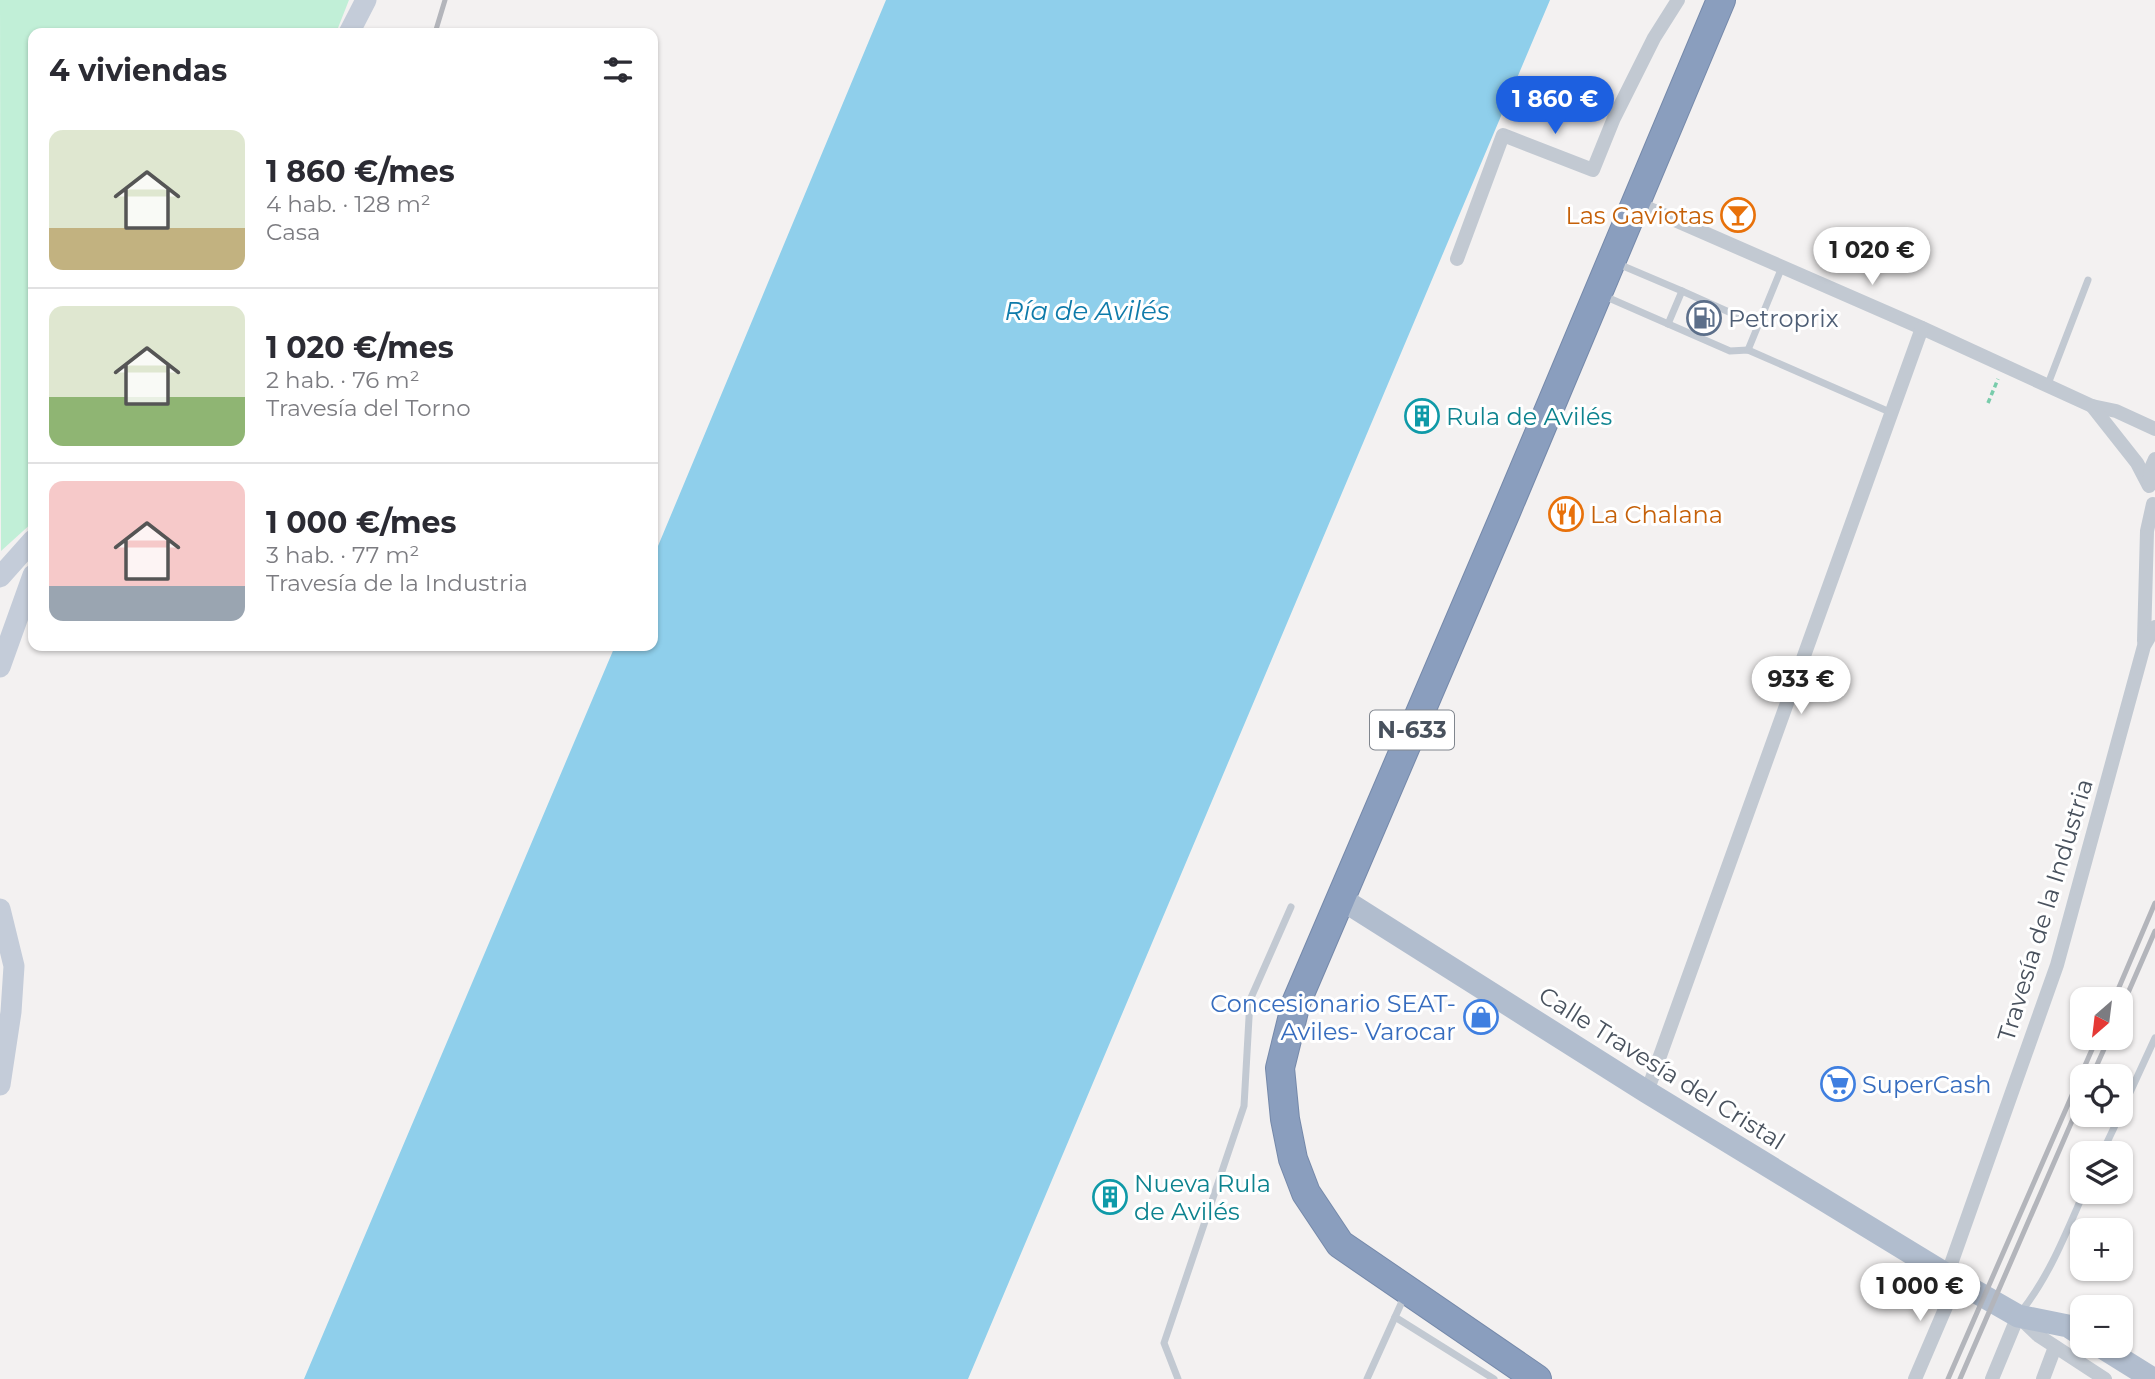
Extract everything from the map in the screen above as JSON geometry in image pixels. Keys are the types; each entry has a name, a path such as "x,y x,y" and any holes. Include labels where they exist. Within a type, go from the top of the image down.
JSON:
{"highway":[{"name":"N-633","path":"1537,1379 1340,1244 1306,1193 1293,1159 1285,1119 1280,1068 1296,1003 1721,0"}],"main road":[{"name":"Calle Travesía del Cristal","path":"1340,898 1647,1092 1957,1281 2018,1316 2070,1329"},
{"path":"2119,1358 2153,1379"}],"street":[{"path":"352,28 366,0"},
{"path":"1457,259 1503,135 1593,170 1614,118 1654,38 1678,0"},
{"path":"1636,203 2048,384 2092,406 2116,411 2155,429"},
{"path":"1647,1092 1922,328"},
{"name":"Travesía de la Industria","path":"1915,1379 1957,1281 1951,1264 2057,965 2144,646 2147,531 2154,505 2137,463 2092,406"},
{"path":"2148,486 2155,459"},
{"path":"0,577 28,546"},
{"path":"0,665 28,589"},
{"name":"Travesía de la Industria","path":"2144,646 2155,627"},
{"path":"0,909 14,966 11,1012 0,1085"},
{"path":"1992,1379 2018,1316 2039,1336 2105,1379"},
{"path":"2043,1379 2056,1347"}],"lane":[{"path":"1611,261 1758,324"},
{"path":"1748,350 1782,267"},
{"path":"2048,384 2088,280"},
{"path":"1668,324 1682,291"},
{"path":"1598,293 1730,351 1748,350 1892,413"},
{"path":"1178,1379 1164,1343 1244,1106 1250,1000 1291,907"},
{"path":"2133,1085 2155,1038"},
{"path":"2018,1316 2032,1299 2049,1268 2078,1204"},
{"path":"1367,1379 1407,1291"},
{"path":"1395,1317 1494,1379"}],"path":[{"path":"1988,403 2004,365"}],"green space":[{"path":"0,0 349,0 338,28 28,28 28,527 1,551"}],"water":[{"name":"Ría de Avilés","path":"886,0 1550,0 968,1379 304,1379 613,651 658,651 658,546"}],"railway":[{"path":"437,28 445,0"},
{"path":"2119,987 2155,903"},
{"path":"2131,987 2155,931"},
{"path":"1948,1379 2092,1050"},
{"path":"2097,1064 2104,1050"},
{"path":"1960,1379 2070,1126"}],"place":[{"name":"Las Gaviotas","path":"1738,215"},
{"name":"Petroprix","path":"1704,318"},
{"name":"Rula de Avilés","path":"1422,416"},
{"name":"La Chalana","path":"1566,514"},
{"name":"Concesionario SEAT- Aviles- Varocar","path":"1481,1017"},
{"name":"SuperCash","path":"1838,1084"},
{"name":"Nueva Rula de Avilés","path":"1110,1197"}]}
